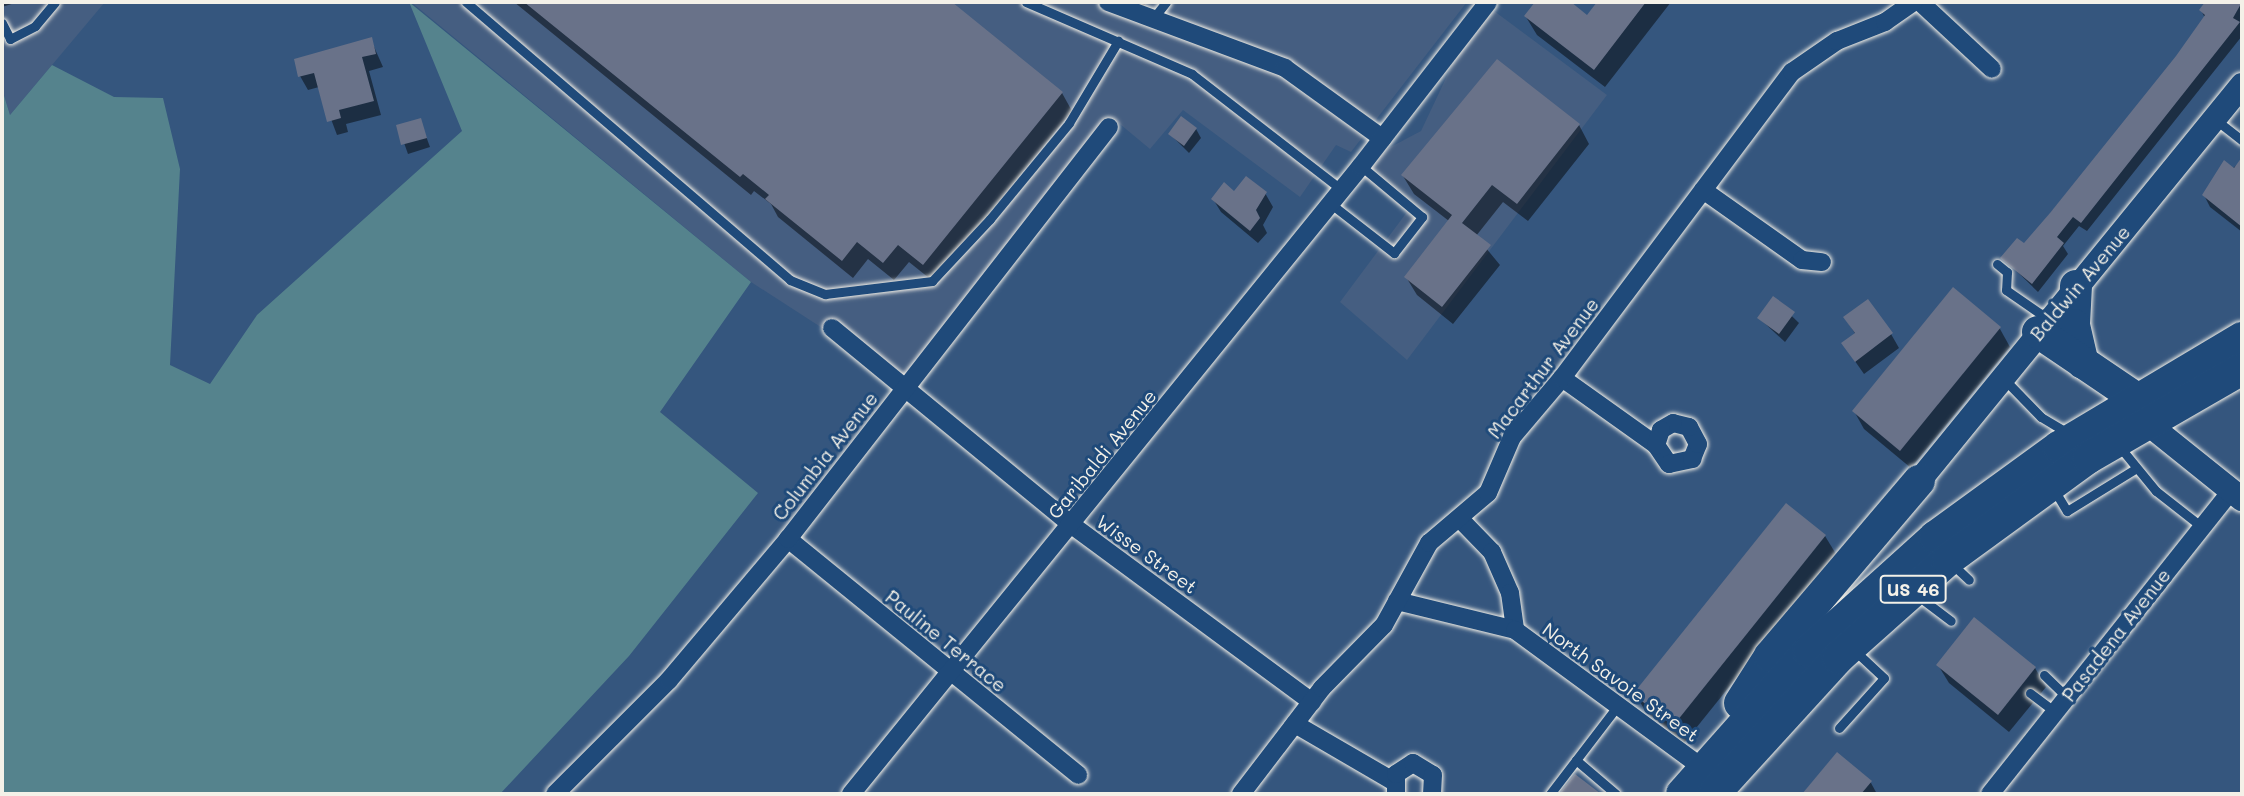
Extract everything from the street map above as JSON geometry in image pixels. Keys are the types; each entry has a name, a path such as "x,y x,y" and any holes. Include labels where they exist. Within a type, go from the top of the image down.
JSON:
{"highway":[{"path":"2076,286 2074,325 2083,363"},
{"path":"2043,325 2083,363 2142,411"},
{"name":"US 46","path":"1682,794 1715,786 1850,646 1911,591 1959,570 2051,484 2116,441 2142,411 2242,338"},
{"name":"US 46","path":"1715,786 1784,676 1885,579 1984,500 2075,437 2242,369"},
{"path":"1715,786 1770,656 1919,481"}],"street":[{"path":"1108,2 1152,21 1285,68 1382,138"},
{"name":"Garibaldi Avenue","path":"851,794 1361,166 1488,2"},
{"name":"Macarthur Avenue","path":"1241,794 1312,702 1384,625 1429,543 1488,493 1512,437 1562,378 1792,72 1825,47 1885,22 1914,2"},
{"path":"1920,2 1992,69"},
{"name":"Baldwin Avenue","path":"1919,481 2043,325 2242,85"},
{"name":"Columbia Avenue","path":"555,794 669,680 788,539 1109,127"},
{"path":"1703,190 1802,260 1822,262"},
{"name":"Wisse Street","path":"832,328 1072,525 1312,702"},
{"path":"1562,378 1656,445"},
{"path":"2142,411 2239,488"},
{"name":"Pasadena Avenue","path":"1990,794 2202,527 2239,488"},
{"name":"North Savoie Street","path":"1460,519 1492,552 1510,593 1515,630"},
{"name":"Pauline Terrace","path":"788,539 1078,775"},
{"name":"North Savoie Street","path":"1397,601 1515,630 1715,786"},
{"path":"1294,724 1395,788 1406,764 1422,765 1433,775 1432,794"}],"lane":[{"path":"2,23 10,39 35,26 55,2"},
{"path":"466,2 790,280 825,294 932,281 990,219 1069,122 1118,41"},
{"path":"1026,2 1178,67 1214,89 1336,197 1394,253 1422,217 1361,166"},
{"path":"1152,21 1166,2"},
{"path":"2215,119 2242,140"},
{"path":"1997,264 2007,272 2006,290 2043,325"},
{"path":"2002,377 2041,417 2075,437"},
{"path":"2116,441 2135,469 2202,527"},
{"path":"2051,484 2067,511 2135,469"},
{"path":"1911,591 1951,621"},
{"path":"1839,728 1884,678 1850,646"},
{"path":"2044,675 2067,697"},
{"path":"2029,693 2055,712"},
{"path":"1550,794 1616,708"},
{"path":"1576,760 1616,794"}],"shaded area":[{"path":"2,2 105,2 10,115 2,89"},
{"path":"411,2 1467,2 1351,152 1336,145 1300,197 1183,110 1150,149 1115,120 904,381 751,282"},
{"path":"1482,2 1607,95 1407,360 1340,302 1407,212 1351,168 1421,131"}],"green space":[{"path":"409,2 751,282 660,412 758,493 629,656 500,794 2,794 2,89 10,115 52,65 114,97 163,98 180,169 170,365 210,384 257,315 462,131"}],"building":[{"path":"524,2 952,2 1063,92 923,265 898,245 883,263 857,242 842,261 765,199 769,195 743,174 740,177"},
{"path":"1535,2 1571,2 1587,15 1597,2 1646,2 1594,70 1524,16"},
{"path":"2205,2 2242,2 2233,18 2240,22 2081,223 2073,217 2057,237 2064,243 2032,284 2000,258 2017,238 2024,243 2176,56 2205,15 2199,10"},
{"path":"372,37 376,54 362,57 374,101 339,110 341,118 327,122 314,73 298,77 294,59"},
{"path":"1497,59 1580,124 1517,204 1492,185 1462,223 1491,245 1442,307 1404,277 1452,215 1401,175"},
{"path":"1181,116 1197,128 1184,146 1168,134"},
{"path":"421,118 427,138 401,145 396,125"},
{"path":"2242,157 2242,227 2202,195 2224,160 2234,168"},
{"path":"1246,176 1267,192 1256,210 1260,218 1250,231 1211,199 1224,182 1234,191"},
{"path":"1953,287 2001,327 1900,451 1852,411"},
{"path":"1773,296 1795,312 1779,334 1757,318"},
{"path":"1868,299 1893,333 1855,362 1841,343 1855,333 1843,317"},
{"path":"1786,503 1826,535 1673,726 1633,694"},
{"path":"1974,617 2036,667 1998,715 1936,665"},
{"path":"1837,752 1872,781 1861,794 1802,794"},
{"path":"1575,774 1601,794 1559,794"}]}
